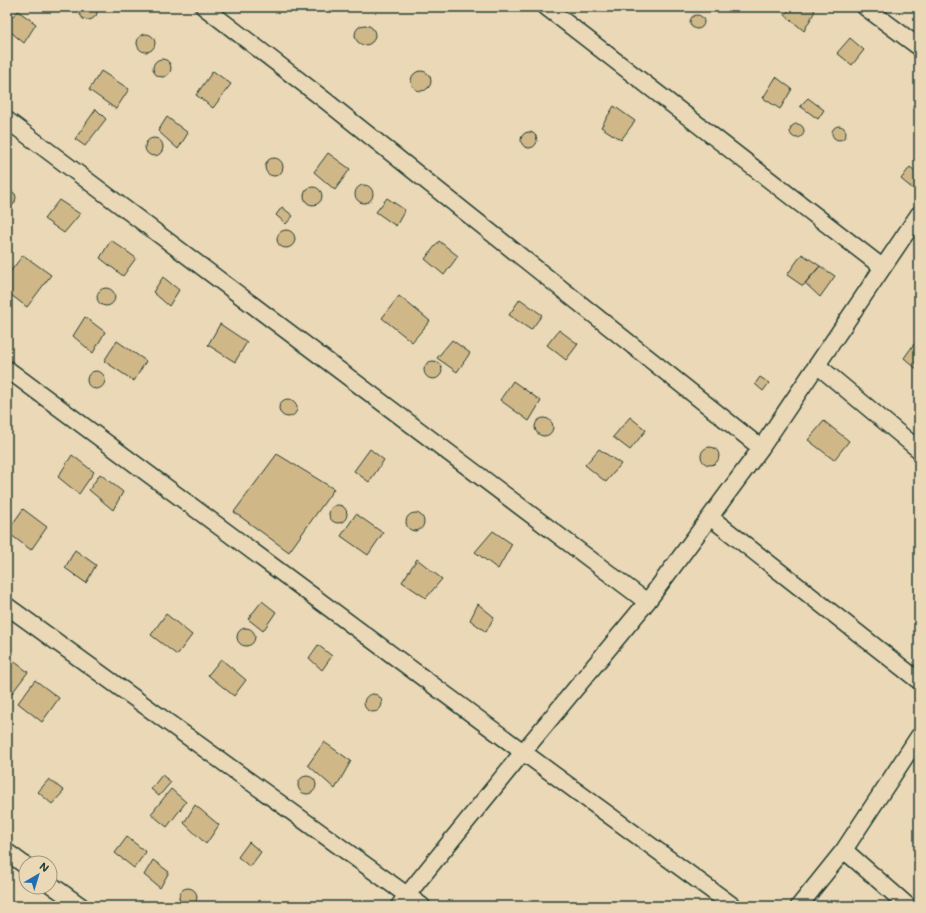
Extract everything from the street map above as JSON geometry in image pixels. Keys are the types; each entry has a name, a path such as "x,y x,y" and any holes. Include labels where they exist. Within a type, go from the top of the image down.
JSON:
{"street":[{"path":"204,7 333,106 761,448"},
{"path":"546,7 882,268"},
{"path":"865,7 919,47"},
{"path":"7,120 647,602"},
{"path":"403,900 647,602 761,448 918,216"},
{"path":"817,365 919,450"},
{"path":"7,369 733,906"},
{"path":"710,517 919,681"},
{"path":"7,606 403,900 422,906"},
{"path":"799,906 844,850 919,736"},
{"path":"844,850 908,906"},
{"path":"7,852 18,860"},
{"path":"58,890 81,906"}],"building":[{"path":"80,7 97,7 96,16 89,20 83,19 79,13"},
{"path":"413,7 424,7 422,9 415,10"},
{"path":"791,7 811,7 815,11 804,31 785,15"},
{"path":"18,11 36,24 24,43 7,29 7,22"},
{"path":"694,15 700,15 704,19 704,25 700,29 694,29 690,25 690,19"},
{"path":"365,25 372,28 375,35 372,42 365,45 358,42 355,35 358,28"},
{"path":"142,34 150,34 155,39 153,50 150,52 142,52 137,47 137,39"},
{"path":"850,38 864,50 852,65 837,53"},
{"path":"158,59 166,59 171,64 169,75 166,77 158,77 153,72 153,64"},
{"path":"101,71 129,89 116,109 89,90"},
{"path":"213,71 231,84 213,108 196,95"},
{"path":"421,71 428,74 431,81 428,88 421,91 414,88 411,81 414,74"},
{"path":"776,77 792,89 780,109 763,98"},
{"path":"808,98 824,110 818,119 800,106"},
{"path":"614,106 635,121 621,140 601,127"},
{"path":"96,109 106,119 85,146 75,139"},
{"path":"167,117 188,133 178,149 158,131"},
{"path":"794,124 800,124 804,128 804,134 800,138 794,138 790,134 790,128"},
{"path":"839,126 844,128 846,133 844,138 839,140 834,138 832,133 834,128"},
{"path":"526,132 532,132 537,137 535,146 532,148 526,148 521,143 521,137"},
{"path":"150,138 158,138 163,143 161,154 158,156 150,156 145,151 145,143"},
{"path":"328,153 350,169 335,190 314,172"},
{"path":"270,158 278,158 283,163 281,174 278,176 270,176 265,171 265,163"},
{"path":"910,167 919,174 919,182 913,189 901,179"},
{"path":"360,185 368,185 373,190 371,201 368,203 360,203 355,198 355,190"},
{"path":"309,187 317,187 322,192 320,203 317,205 309,205 304,200 304,192"},
{"path":"7,189 11,190 16,197 13,205 7,207"},
{"path":"387,198 405,210 396,226 376,212"},
{"path":"59,200 80,214 64,233 44,219"},
{"path":"282,207 293,216 286,224 276,215"},
{"path":"282,230 290,230 295,235 293,246 290,248 282,248 277,243 277,235"},
{"path":"111,240 136,258 123,276 100,258"},
{"path":"439,241 458,256 444,275 425,259"},
{"path":"802,254 820,266 803,286 787,275"},
{"path":"23,255 51,275 27,307 7,292 7,276"},
{"path":"820,266 835,276 820,297 805,283"},
{"path":"163,277 179,290 169,306 153,292"},
{"path":"102,288 110,288 115,293 113,304 110,306 102,306 97,301 97,293"},
{"path":"399,296 430,321 412,342 382,318"},
{"path":"520,299 542,315 531,330 509,315"},
{"path":"85,317 105,332 93,353 73,336"},
{"path":"220,324 247,342 235,362 208,345"},
{"path":"559,330 578,344 566,360 547,345"},
{"path":"452,340 470,353 457,372 437,358"},
{"path":"117,341 146,361 134,381 104,361"},
{"path":"914,344 919,347 919,371 904,358"},
{"path":"429,361 437,361 442,366 440,377 437,379 429,379 424,374 424,366"},
{"path":"92,371 100,371 105,376 103,387 100,389 92,389 87,384 87,376"},
{"path":"760,377 769,383 763,391 755,384"},
{"path":"513,381 541,401 529,421 500,400"},
{"path":"284,399 292,399 297,404 295,415 292,417 284,417 279,412 279,404"},
{"path":"630,417 646,430 630,450 613,437"},
{"path":"540,418 548,418 553,423 551,434 548,436 540,436 535,431 535,423"},
{"path":"824,421 849,441 834,460 808,440"},
{"path":"706,447 714,447 719,452 717,463 714,465 706,465 701,460 701,452"},
{"path":"370,449 384,460 369,482 354,471"},
{"path":"599,449 621,464 606,482 585,465"},
{"path":"277,454 334,489 289,552 234,512"},
{"path":"72,455 94,472 79,494 58,477"},
{"path":"100,474 123,492 113,510 89,490"},
{"path":"334,505 342,505 347,510 345,521 342,523 334,523 329,518 329,510"},
{"path":"23,509 47,527 31,550 7,532"},
{"path":"411,513 419,513 424,518 422,529 419,531 411,531 406,526 406,518"},
{"path":"356,514 383,533 368,555 341,536"},
{"path":"493,531 512,544 498,569 475,552"},
{"path":"75,550 96,565 86,583 65,568"},
{"path":"417,559 442,579 426,598 402,582"},
{"path":"262,601 276,612 263,631 248,619"},
{"path":"478,604 494,617 486,632 470,620"},
{"path":"166,614 192,635 177,655 151,635"},
{"path":"242,628 250,628 255,633 253,644 250,646 242,646 237,641 237,633"},
{"path":"318,645 332,656 322,670 309,658"},
{"path":"7,656 28,672 9,697 7,696"},
{"path":"221,659 246,680 234,696 208,675"},
{"path":"35,680 59,698 42,722 18,703"},
{"path":"369,694 377,694 382,699 380,710 377,712 369,712 364,707 364,699"},
{"path":"324,742 351,761 335,789 308,765"},
{"path":"162,775 171,782 159,796 151,789"},
{"path":"303,776 311,776 316,781 314,792 311,794 303,794 298,789 298,781"},
{"path":"49,779 64,791 52,804 38,792"},
{"path":"171,789 186,802 167,827 151,814"},
{"path":"195,805 219,825 206,844 184,823"},
{"path":"127,837 146,852 134,868 115,853"},
{"path":"249,842 261,852 250,867 238,857"},
{"path":"153,860 169,872 160,888 144,875"},
{"path":"184,888 192,888 197,893 195,904 192,906 184,906 179,901 179,893"}]}
